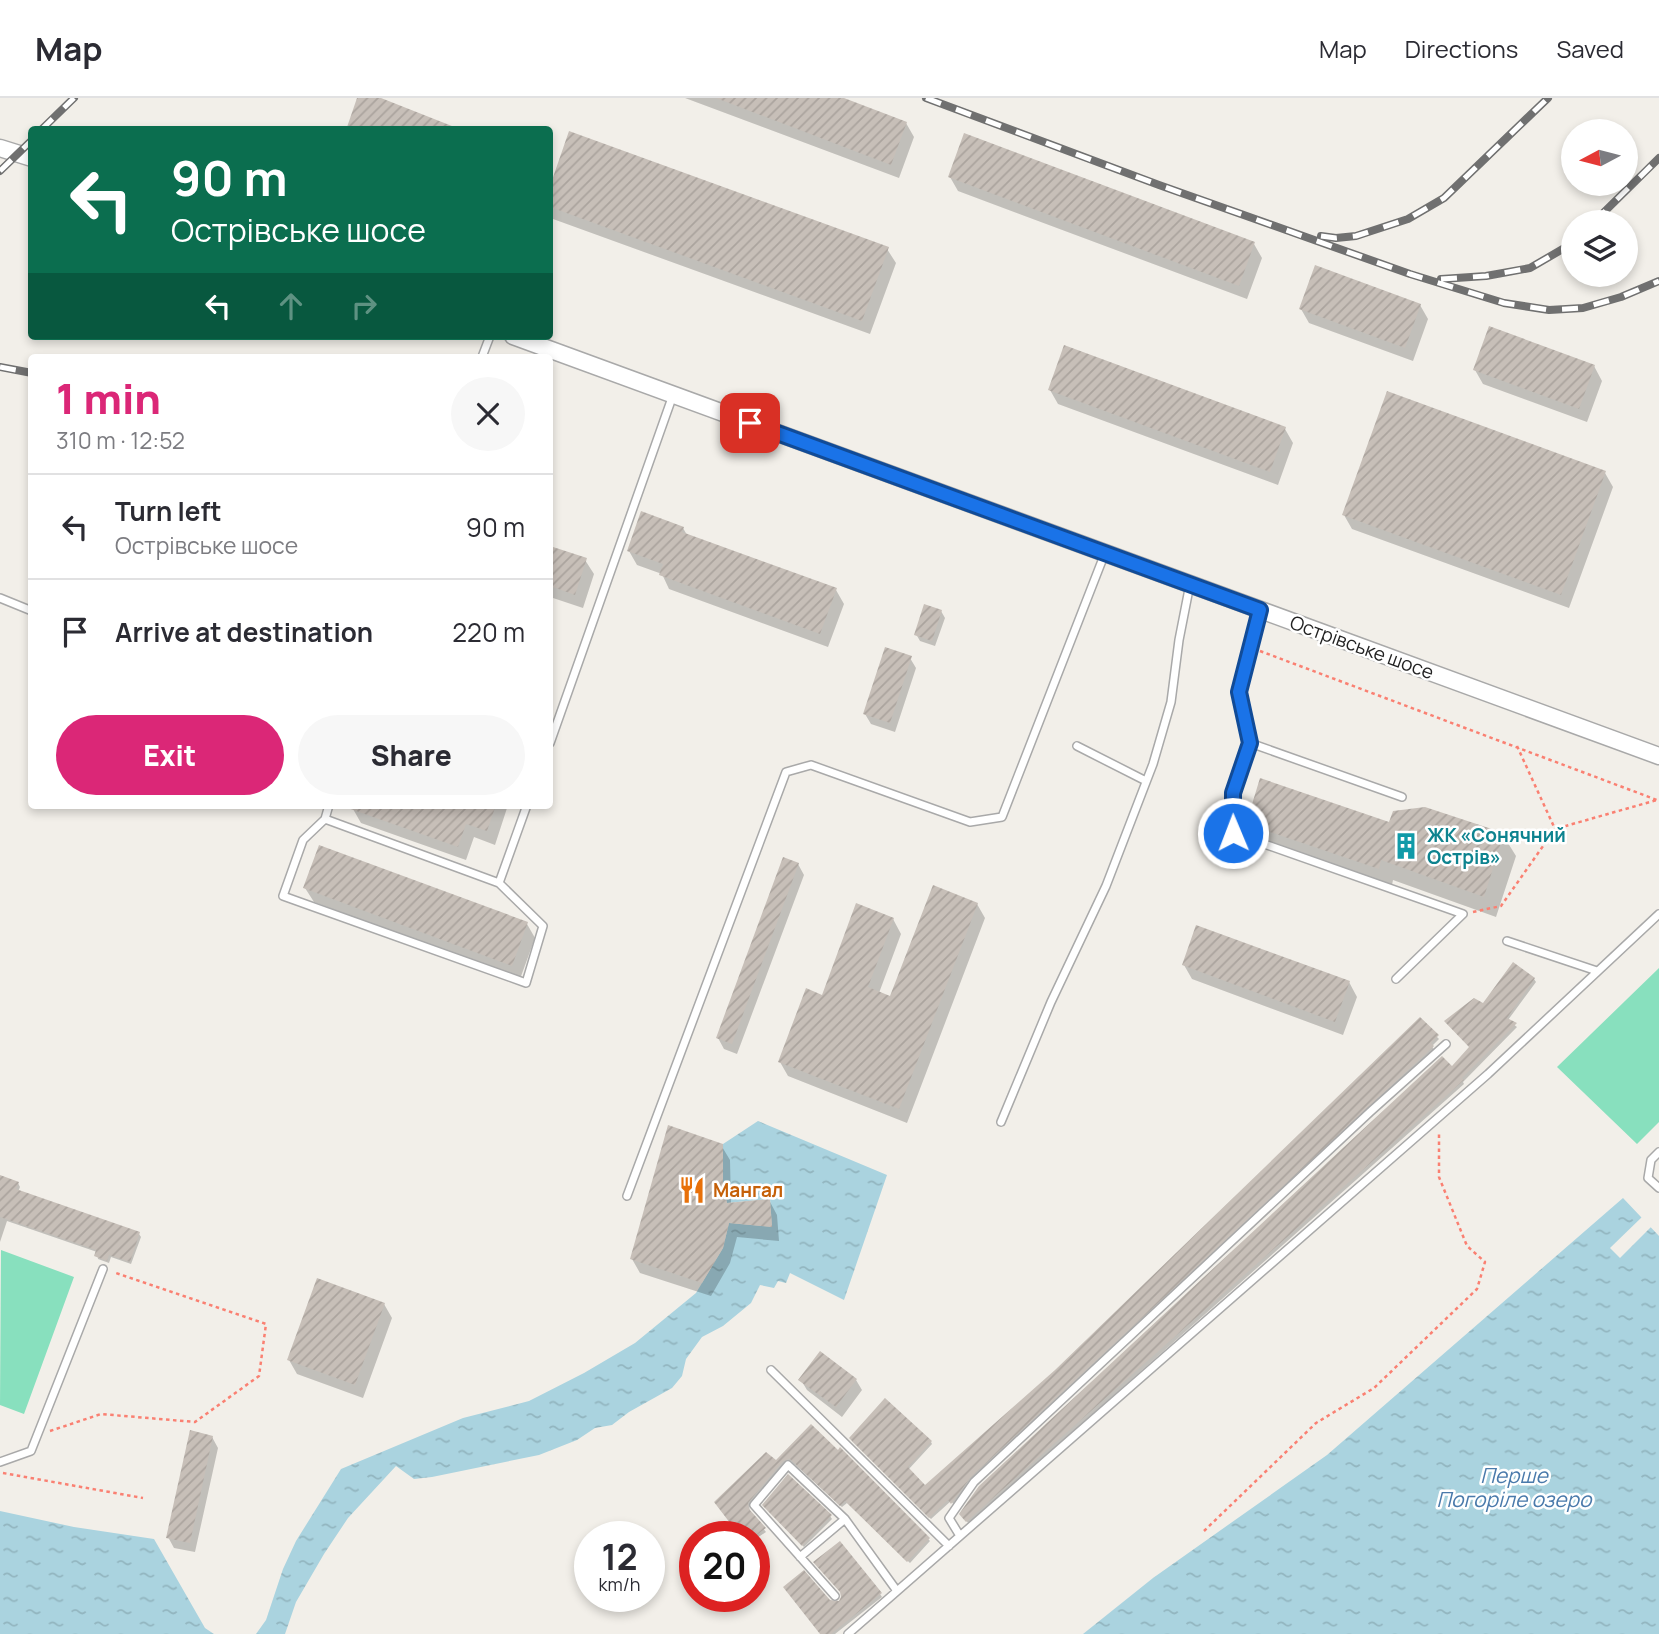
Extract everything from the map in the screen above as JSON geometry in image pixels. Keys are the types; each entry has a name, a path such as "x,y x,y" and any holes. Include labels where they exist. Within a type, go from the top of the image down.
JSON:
{"street":[{"path":"0,148 28,157"},
{"name":"Острівське шосе","path":"524,340 1659,756"}],"lane":[{"path":"553,735 673,395"},
{"path":"626,1196 786,772 811,765 970,822 1002,817 1105,553"},
{"path":"1001,1122 1051,1002 1106,886 1146,782 1171,702 1179,640 1191,584"},
{"path":"0,598 28,609"},
{"path":"1260,610 1239,692 1250,743 1233,793 1233,833 1463,914 1396,979"},
{"path":"1250,743 1402,797"},
{"path":"1077,746 1146,782"},
{"path":"325,819 499,883 544,926 526,984 284,897 303,840 325,819 328,809"},
{"path":"499,883 526,809"},
{"path":"848,1634 1439,1116 1659,914"},
{"path":"1507,941 1597,971"},
{"path":"960,1536 949,1518 974,1482 1446,1044"},
{"path":"1659,1152 1651,1160 1648,1178 1659,1188"},
{"path":"0,1462 31,1451 103,1269"},
{"path":"771,1370 949,1546"},
{"path":"835,1596 754,1505 788,1465 845,1519 897,1591"},
{"path":"800,1557 845,1519"}],"path":[{"path":"1251,647 1658,801"},
{"path":"1517,746 1555,829"},
{"path":"1463,914 1501,906 1555,829 1658,801"},
{"path":"1204,1531 1316,1423 1374,1388 1477,1289 1485,1262 1467,1246 1438,1177 1439,1116"},
{"path":"37,1435 101,1414 195,1422 259,1376 266,1324 103,1269"},
{"path":"0,1472 144,1499"}],"green space":[{"path":"1659,968 1659,1122 1637,1144 1557,1067"},
{"path":"1,1250 74,1277 24,1414 0,1405"}],"water":[{"path":"758,1121 887,1175 844,1300 790,1273 786,1283 778,1281 774,1288 760,1285 751,1303 723,1326 702,1337 686,1359 682,1376 672,1388 629,1412 612,1425 595,1428 577,1440 539,1455 432,1477 414,1479 396,1466 348,1518 324,1554 296,1602 285,1634 256,1634 266,1620 283,1569 296,1541 341,1469 463,1418 529,1401 584,1373 635,1343 696,1293 723,1248 729,1223 772,1227 770,1199 727,1203 723,1187 723,1144"},
{"name":"Перше Погоріле озеро","path":"1623,1198 1659,1236 1659,1634 1083,1634 1153,1578 1327,1455"},
{"path":"0,1511 74,1527 154,1539 205,1628 214,1634 0,1634"}],"pier":[{"path":"1644,1215 1653,1225 1620,1258 1610,1248"}],"building":[{"path":"357,98 381,98 452,126 347,126"},
{"path":"716,98 844,98 907,122 891,165"},
{"path":"569,131 889,247 862,321 553,208 553,177"},
{"path":"964,133 1255,242 1239,286 948,177"},
{"path":"1315,265 1421,304 1405,348 1299,309"},
{"path":"1489,326 1595,365 1579,409 1473,370"},
{"path":"1064,345 1286,427 1270,472 1048,390"},
{"path":"1387,391 1606,471 1561,595 1342,515"},
{"path":"641,511 684,527 682,532 837,588 820,634 659,575 663,564 627,551"},
{"path":"553,547 587,558 575,595 553,587"},
{"path":"924,604 942,610 932,641 914,635"},
{"path":"885,647 912,656 890,723 863,714"},
{"name":"ЖК «Сонячний Острів»","path":"1260,778 1389,822 1393,811 1425,807 1504,833 1484,897 1381,860 1379,869 1246,824"},
{"path":"351,809 495,809 487,831 466,824 458,847"},
{"path":"319,845 528,922 512,966 303,888"},
{"path":"783,857 799,863 732,1044 716,1038"},
{"path":"933,885 978,903 899,1109 778,1062 806,988 822,995 856,903 894,918 868,987 890,996"},
{"path":"1196,925 1350,981 1335,1022 1182,965"},
{"path":"1513,962 1535,978 1507,1018 1517,1023 1462,1078 1464,1080 966,1522 959,1514 979,1486 1442,1056 1452,1066 1469,1047 1444,1021 1474,998 1483,1003"},
{"path":"1420,1017 1439,1035 1431,1043 1434,1046 970,1478 951,1504 948,1500 929,1518 849,1438 885,1398 932,1441 908,1467 925,1485 1055,1370"},
{"path":"668,1125 723,1144 723,1187 727,1203 770,1199 772,1227 729,1223 723,1248 702,1283 630,1259"},
{"path":"0,1175 19,1182 16,1189 140,1232 130,1262 109,1255 107,1261 94,1256 96,1250 0,1217"},
{"path":"317,1278 385,1303 355,1385 287,1360"},
{"path":"820,1351 857,1379 836,1407 798,1380"},
{"path":"811,1424 838,1450 840,1447 930,1538 907,1562 845,1501 840,1506 790,1459 783,1461 748,1503 749,1509 760,1521 729,1521 714,1502 766,1452 776,1460"},
{"path":"190,1430 213,1436 190,1543 166,1538"},
{"path":"788,1474 832,1515 802,1546 762,1505"},
{"path":"840,1541 882,1593 831,1634 820,1634 783,1587 804,1570 830,1600 839,1601 840,1592 813,1562"}],"railway":[{"path":"45,126 74,98"},
{"path":"926,98 1159,185 1410,274 1504,303 1549,310 1583,308 1621,297 1659,281"},
{"path":"1321,236 1356,236 1408,219 1444,198 1548,98"},
{"path":"0,171 28,144"},
{"path":"1606,210 1659,158"},
{"path":"1441,279 1486,276 1530,268 1561,250"},
{"path":"0,367 28,372"}],"place":[{"name":"ЖК «Сонячний Острів»","path":"1406,846"},
{"name":"Мангал","path":"692,1190"}],"route":[{"path":"750,423 1260,610 1239,692 1250,743 1233,793 1233,833"}]}
